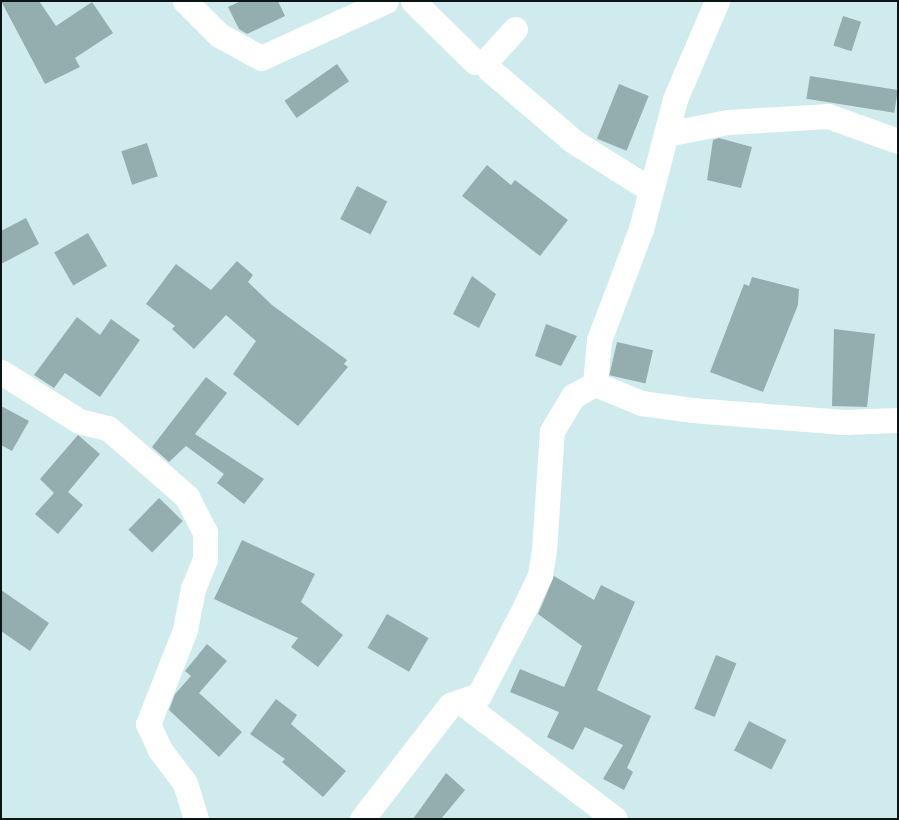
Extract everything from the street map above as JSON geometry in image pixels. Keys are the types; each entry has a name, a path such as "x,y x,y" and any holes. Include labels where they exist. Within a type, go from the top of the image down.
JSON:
{"street":[{"path":"185,1 219,35 260,58 386,1"},
{"path":"413,1 475,62"},
{"path":"595,384 598,340 652,190 675,99 717,1"},
{"path":"515,29 488,59 490,70 573,141 652,190"},
{"path":"666,134 728,122 828,116 898,141"},
{"path":"1,372 79,421 108,428 186,497 205,532 205,559 193,588 185,630 148,724 160,750 185,783 196,819"},
{"path":"595,384 641,404 844,422 898,420"},
{"path":"362,819 450,705 479,695 540,575 552,431 573,396 595,384"},
{"path":"461,702 615,819"}],"building":[{"path":"1,1 39,1 56,26 92,2 113,33 75,58 80,67 45,84"},
{"path":"241,1 278,1 285,16 247,34 239,29 228,7"},
{"path":"843,16 861,22 851,51 833,45"},
{"path":"337,64 349,81 297,118 285,101"},
{"path":"810,76 898,90 894,113 806,99"},
{"path":"619,84 649,96 627,151 597,139"},
{"path":"719,138 752,147 741,188 707,180 713,140"},
{"path":"147,143 158,176 132,185 121,151"},
{"path":"487,165 511,185 515,180 568,220 540,256 462,196"},
{"path":"357,186 387,201 370,234 340,219"},
{"path":"26,218 39,244 1,264 1,231"},
{"path":"88,233 107,266 73,285 54,253"},
{"path":"237,261 253,275 248,282 272,305 347,360 344,364 348,367 298,426 233,374 256,341 226,315 194,349 172,329 175,326 146,304 176,264 211,290"},
{"path":"472,276 496,294 479,328 453,314"},
{"path":"752,277 799,289 798,305 763,392 710,372 744,284 749,286"},
{"path":"77,317 100,335 111,319 140,340 100,397 65,373 54,388 34,375"},
{"path":"546,324 577,336 561,366 535,356"},
{"path":"834,329 875,334 867,407 832,406"},
{"path":"617,342 653,350 645,383 609,375"},
{"path":"206,377 227,393 195,434 264,479 244,504 217,483 224,474 186,446 169,462 152,447"},
{"path":"1,406 29,421 12,451 1,445"},
{"path":"78,435 100,454 68,492 83,505 58,534 35,514 54,493 40,479"},
{"path":"159,498 183,521 152,553 128,530"},
{"path":"242,540 315,574 301,602 343,635 318,667 291,647 298,638 214,599"},
{"path":"554,576 594,600 601,585 635,602 597,690 651,716 627,768 633,772 624,790 603,779 623,745 585,727 573,750 547,737 559,712 510,692 520,669 564,687 582,646 538,614"},
{"path":"1,590 49,623 30,651 1,631"},
{"path":"387,614 429,638 409,672 368,648"},
{"path":"207,644 227,661 199,693 242,732 219,757 169,710 175,694 191,676 185,671"},
{"path":"716,655 736,663 715,717 694,709"},
{"path":"276,699 297,715 291,724 346,771 323,797 282,762 285,759 250,734"},
{"path":"749,721 786,740 771,769 734,750"},
{"path":"446,773 465,790 441,819 413,819"}]}
